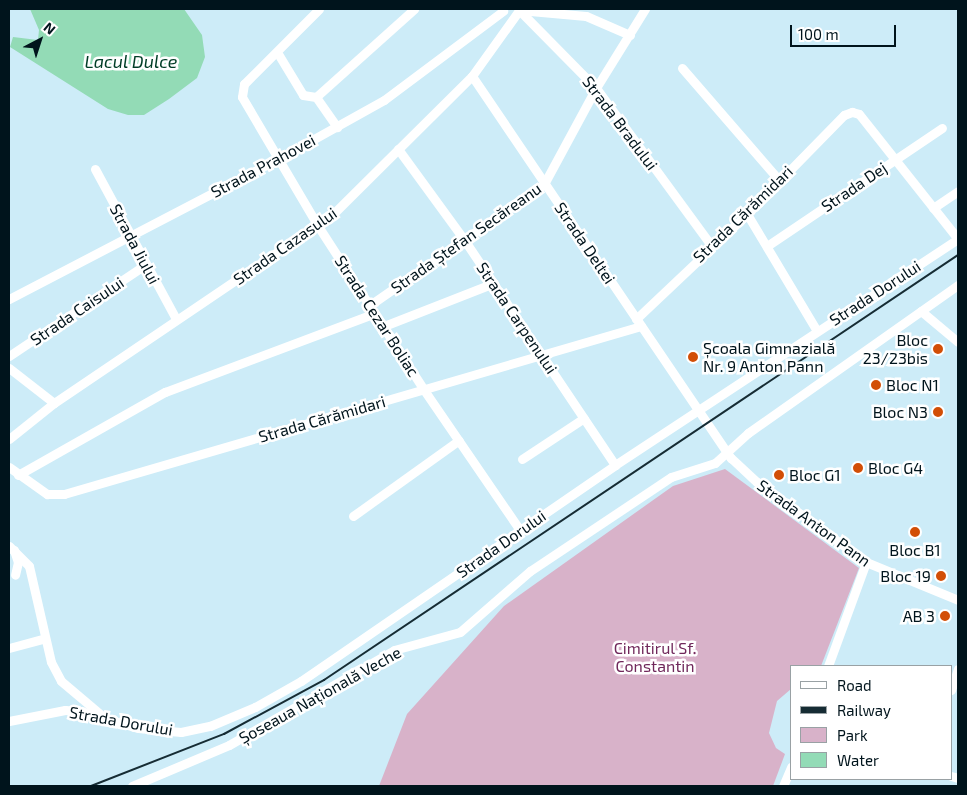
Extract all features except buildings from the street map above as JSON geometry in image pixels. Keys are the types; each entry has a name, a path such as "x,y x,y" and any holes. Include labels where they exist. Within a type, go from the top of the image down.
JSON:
{"street":[{"path":"319,9 277,52 303,95 316,98 337,127"},
{"path":"316,98 414,9"},
{"path":"519,9 586,16 630,34"},
{"name":"Strada Cazasului","path":"9,439 54,403 176,319 318,226 351,198 472,76 519,9"},
{"name":"Strada Bradului","path":"519,9 596,88 710,245"},
{"name":"Strada Ștefan Secăreanu","path":"370,305 465,241 544,184 596,88 645,9"},
{"path":"502,10 512,20"},
{"name":"Strada Prahovei","path":"9,299 337,127 420,75 502,10"},
{"name":"Strada Cezar Boliac","path":"277,52 244,84 242,98 318,226 424,390 520,530"},
{"path":"682,68 778,180"},
{"name":"Strada Deltei","path":"472,76 698,410"},
{"name":"Strada Cărămidari","path":"9,467 47,494 64,494 544,356 638,322 710,245 747,214 778,180 852,112 859,114 894,158"},
{"name":"Strada Dej","path":"767,246 894,158 942,128"},
{"name":"Strada Carpenului","path":"398,150 494,283 615,465"},
{"path":"894,158 958,239"},
{"name":"Strada Jiului","path":"95,169 145,265 176,319"},
{"path":"933,208 958,191"},
{"path":"747,214 817,331"},
{"name":"Strada Dorului","path":"9,720 65,710 102,715 138,728 181,732 238,715 301,681 615,465 958,239"},
{"name":"Strada Caisului","path":"9,356 145,265"},
{"path":"384,326 494,283"},
{"name":"Șoseaua Națională Veche","path":"132,786 238,740 394,650 460,632 530,571 671,477 715,463 725,451 920,310 958,285"},
{"path":"920,310 958,342"},
{"path":"18,475 135,406 165,392 375,313"},
{"path":"9,368 54,403"},
{"name":"Strada Anton Pann","path":"698,410 725,451 757,482 866,562 958,600"},
{"path":"522,459 584,418"},
{"path":"353,516 459,440"},
{"path":"11,548 26,560 31,572 43,639 51,662 74,693 102,715"},
{"path":"11,548 18,562 12,576"},
{"path":"828,665 866,562"},
{"path":"12,576 31,572"},
{"path":"9,648 43,639"},
{"path":"952,687 958,669"},
{"path":"65,710 74,693"},
{"path":"783,786 790,769"}],"green space":[{"name":"Cimitirul Sf. Constantin","path":"725,469 859,568 821,665 790,665 790,690 777,701 769,733 776,748 785,754 773,786 379,786 407,714 504,606 673,486"}],"water":[{"name":"Lacul Dulce","path":"30,9 184,9 202,35 205,57 197,78 144,115 128,115 108,109 10,47 13,37 38,40 39,30"}],"railway":[{"path":"91,786 224,734 324,680 958,255"}],"place":[{"name":"Bloc 23/23bis","path":"938,349"},
{"name":"Școala Gimnazială Nr. 9 Anton Pann","path":"693,357"},
{"name":"Bloc N1","path":"876,385"},
{"name":"Bloc N3","path":"938,412"},
{"name":"Bloc G4","path":"858,468"},
{"name":"Bloc G1","path":"779,475"},
{"name":"Bloc B1","path":"915,532"},
{"name":"Bloc 19","path":"941,576"},
{"name":"AB 3","path":"945,616"}]}
